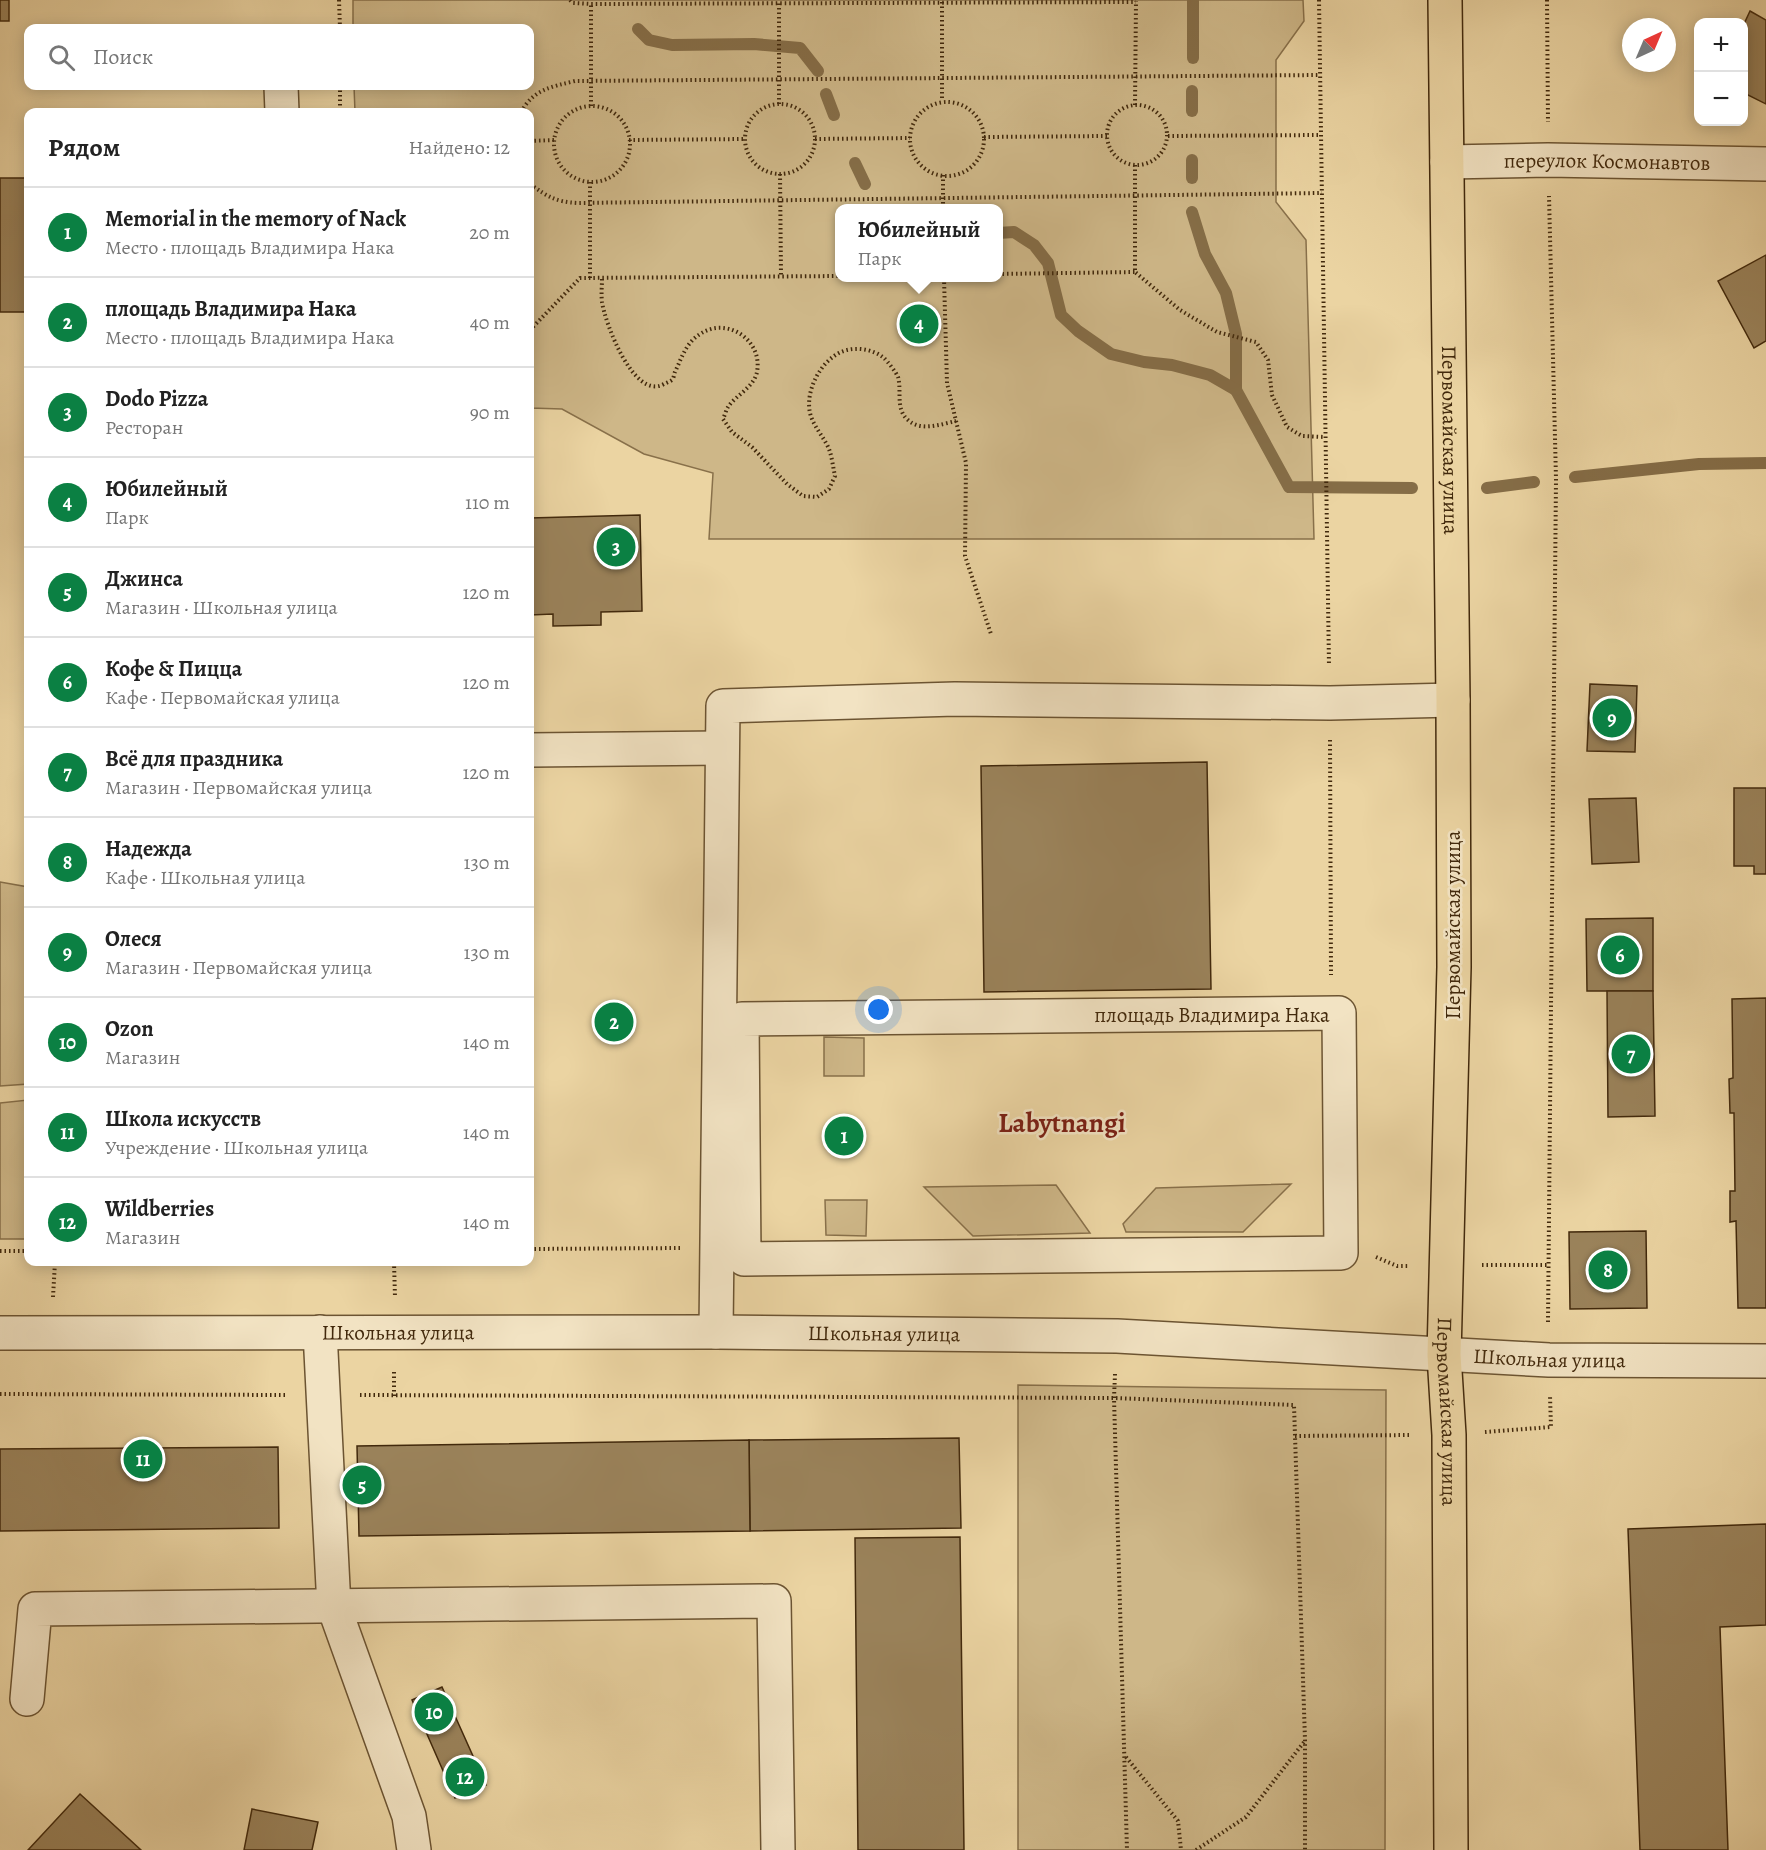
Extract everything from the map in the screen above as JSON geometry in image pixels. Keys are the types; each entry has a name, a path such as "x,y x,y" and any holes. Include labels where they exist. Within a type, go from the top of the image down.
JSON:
{"main road":[{"name":"Первомайская улица","path":"1445,0 1454,967 1444,1354 1449,1435 1451,1850"}],"street":[{"path":"282,90 282,108"},
{"name":"переулок Космонавтов","path":"1448,162 1548,160 1766,164"},
{"path":"716,1332 723,706 956,699 1330,703 1453,700"},
{"path":"534,750 721,748"},
{"name":"площадь Владимира Нака","path":"1338,1013 1341,1253 744,1259 742,1019 1338,1013"},
{"path":"320,1332 334,1607 409,1816 414,1850"},
{"name":"Школьная улица","path":"0,1333 716,1332 1117,1336 1549,1360 1766,1361"},
{"path":"27,1699 35,1609 774,1601 778,1850"}],"path":[{"path":"339,0 340,24"},
{"path":"570,0 573,3 591,4 1136,1 1135,105"},
{"path":"1319,0 1327,525"},
{"path":"1547,0 1548,160 1556,479 1549,1360"},
{"path":"942,2 942,101"},
{"path":"779,3 779,104"},
{"path":"591,4 591,106"},
{"path":"524,108 533,97 546,88 575,81 1320,75"},
{"path":"340,90 340,108"},
{"path":"942,101 958,103 969,109 978,118 984,137 980,156 972,166 961,173 943,175 924,169 915,159 910,147 914,122 921,111 942,101"},
{"path":"789,104 804,114 814,129 815,139 812,154 805,164 795,171 780,174 759,168 751,159 745,139 748,124 755,114 765,107 789,104"},
{"path":"1135,105 1146,106 1157,112 1164,121 1168,136 1167,144 1161,155 1152,162 1140,166 1118,159 1110,149 1107,136 1108,126 1114,116 1123,108 1135,105"},
{"path":"591,106 604,108 615,115 624,125 629,140 625,162 616,173 605,179 590,182 579,180 568,174 559,164 554,152 558,126 578,109 591,106"},
{"path":"1168,136 1321,135"},
{"path":"984,137 1107,136"},
{"path":"815,139 910,138"},
{"path":"629,140 745,139"},
{"path":"534,141 554,141"},
{"path":"1135,165 1135,272"},
{"path":"780,174 781,276"},
{"path":"943,175 943,204"},
{"path":"590,182 590,278"},
{"path":"534,187 559,202 591,203 1322,193"},
{"path":"1003,274 1135,272 1180,310 1217,332 1256,342 1268,360 1272,395 1287,427 1302,436 1325,437"},
{"path":"534,326 580,278 835,276"},
{"path":"602,279 602,302 609,325 626,363 636,378 646,385 658,387 671,380 686,346 701,333 718,327 734,329 751,342 757,359 757,373 748,386 728,406 723,419 732,432 752,447 787,484 803,496 817,497 829,489 835,476 829,449 810,412 811,393 816,376 831,357 846,350 869,350 885,359 897,377 900,404 906,419 916,425 931,426 956,421"},
{"path":"944,282 947,383 966,463 965,556 991,634"},
{"path":"1330,858 1331,948"},
{"path":"0,1251 24,1251"},
{"path":"0,1394 1114,1398 1294,1405 1305,1740 1305,1850"},
{"path":"1114,1398 1127,1850"},
{"path":"1196,1850 1246,1817 1305,1740"},
{"path":"1126,1757 1178,1821 1181,1850"}],"shaded area":[{"path":"353,0 1303,0 1304,21 1276,60 1276,202 1306,240 1314,539 709,539 713,473 644,454 562,409 534,408 534,108 355,108 354,90 534,90 534,24 353,24"},
{"path":"0,882 24,886 24,1084 0,1086"},
{"path":"824,1037 864,1038 864,1076 824,1076"},
{"path":"24,1100 24,1239 0,1239 0,1103"},
{"path":"1291,1184 1243,1232 1126,1232 1123,1224 1156,1188"},
{"path":"1056,1185 1090,1233 973,1236 924,1187"},
{"path":"825,1200 867,1200 866,1236 826,1235"},
{"path":"1018,1385 1386,1390 1385,1850 1018,1850"}],"building":[{"path":"0,0 9,0 9,21 0,21"},
{"path":"1750,11 1766,20 1766,104 1748,95 1747,18"},
{"path":"0,178 24,178 24,312 0,312"},
{"path":"1766,255 1766,341 1754,348 1718,281"},
{"path":"640,515 642,611 601,612 601,625 553,626 553,614 534,615 534,518"},
{"path":"1590,684 1637,686 1635,752 1587,751"},
{"path":"1207,762 1211,989 984,992 981,766"},
{"path":"1734,788 1766,788 1766,874 1754,874 1754,866 1734,866"},
{"path":"1636,798 1639,862 1592,864 1589,799"},
{"path":"1653,918 1653,991 1587,991 1586,919"},
{"path":"1607,991 1653,991 1655,1116 1608,1117"},
{"path":"1766,998 1766,1308 1738,1308 1736,1221 1730,1222 1730,1191 1735,1191 1734,1113 1730,1113 1729,1079 1733,1078 1732,999"},
{"path":"1646,1231 1647,1308 1570,1309 1569,1232"},
{"path":"959,1438 961,1528 750,1531 749,1440"},
{"path":"749,1440 750,1531 359,1536 357,1446"},
{"path":"278,1447 279,1528 0,1531 0,1449"},
{"path":"1766,1524 1766,1625 1720,1627 1728,1850 1640,1850 1628,1529"},
{"path":"960,1537 964,1850 858,1850 855,1538"},
{"path":"442,1687 486,1785 455,1798 412,1700"},
{"path":"80,1794 141,1850 28,1850"},
{"path":"252,1809 318,1822 312,1850 244,1850"}],"waterway":[{"path":"1193,0 1193,58"},
{"path":"638,29 649,40 672,45 754,44 800,48 818,71"},
{"path":"1192,91 1192,111"},
{"path":"826,94 834,115"},
{"path":"1192,160 1192,178"},
{"path":"855,163 865,184"},
{"path":"1192,212 1205,254 1226,293 1236,334 1236,390 1289,487 1412,488"},
{"path":"1003,233 1014,232 1034,245 1048,263 1061,315 1078,331 1111,354 1144,362 1172,365 1210,375 1236,390"},
{"path":"1575,477 1699,464 1766,463"},
{"path":"1487,488 1534,482"}],"place":[{"name":"Юбилейный","path":"919,324"},
{"name":"Dodo Pizza","path":"616,547"},
{"name":"Олеся","path":"1612,718"},
{"name":"Кофе & Пицца","path":"1620,955"},
{"name":"площадь Владимира Нака","path":"614,1022"},
{"name":"Всё для праздника","path":"1631,1054"},
{"name":"Memorial in the memory of Nack","path":"844,1136"},
{"name":"Надежда","path":"1608,1270"},
{"name":"Школа искусств","path":"143,1459"},
{"name":"Джинса","path":"362,1485"},
{"name":"Ozon","path":"434,1712"},
{"name":"Wildberries","path":"465,1777"}],"district":[{"name":"Labytnangi","path":"1062,1123"}]}
